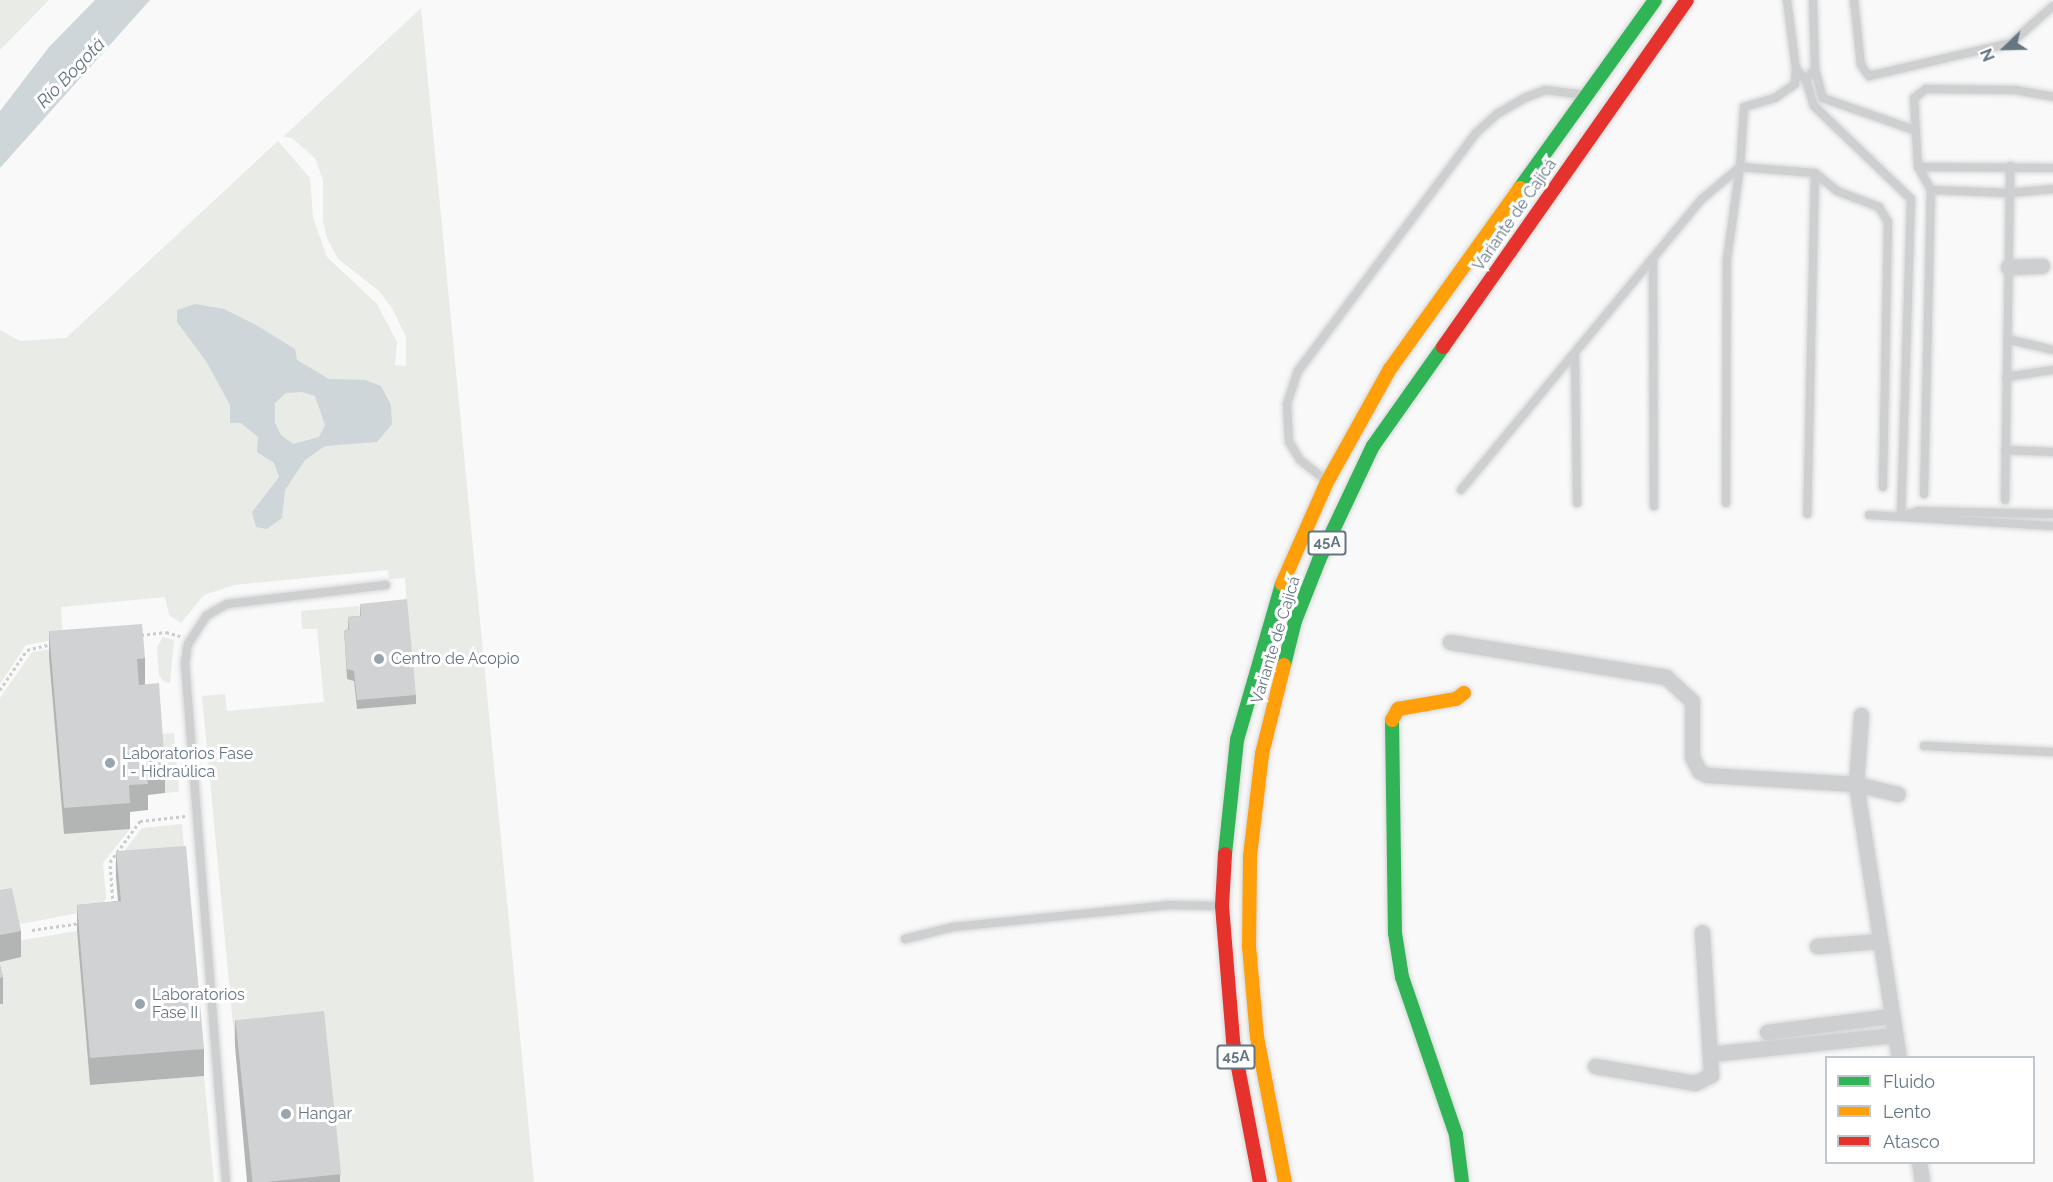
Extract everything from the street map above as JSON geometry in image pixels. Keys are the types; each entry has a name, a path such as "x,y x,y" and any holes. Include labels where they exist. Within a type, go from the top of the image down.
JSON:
{"main road":[{"name":"Variante de Cajicá","path":"1260,1182 1233,1041 1222,906 1226,823 1237,740 1273,606 1327,482 1390,369 1655,0"},
{"name":"Variante de Cajicá","path":"1285,1182 1257,1037 1249,946 1250,856 1262,754 1295,621 1318,560 1373,446 1687,0"},
{"path":"1462,1182 1456,1135 1402,977 1395,933 1392,716 1398,709 1456,699 1464,693"}],"street":[{"path":"2008,267 2049,266"},
{"path":"1450,642 1666,677 1692,701 1692,757 1699,771 1707,775 1856,784 1898,794"},
{"path":"1861,715 1856,784 1899,1056"},
{"path":"1595,1066 1695,1083 1712,1075 1702,932"},
{"path":"1817,946 1880,942"},
{"path":"1767,1032 1891,1016"},
{"path":"1710,1054 1894,1035"},
{"path":"1919,1164 1922,1182"}],"lane":[{"path":"1726,503 1726,259 1740,167 1744,107 1774,99 1795,84 1796,69 1787,0"},
{"path":"1813,0 1815,69 1823,98 1914,130"},
{"path":"1854,0 1861,66 1869,76 2011,43 2053,6"},
{"path":"1796,69 1806,80 1814,106 1911,199 1901,516"},
{"path":"1806,80 1815,69"},
{"path":"1924,494 1931,190 1918,166 1914,130 1914,98 1926,89 2015,90 2053,97"},
{"path":"1327,482 1300,460 1289,442 1287,404 1298,371 1476,133 1497,114 1545,90 1587,95"},
{"path":"1918,166 2053,168"},
{"path":"2005,500 2010,166"},
{"path":"1461,490 1575,356 1702,199 1740,167 1815,173 1836,191 1879,207 1888,222 1882,487"},
{"path":"1807,514 1815,173"},
{"path":"1931,190 2009,193 2053,189"},
{"path":"1653,258 1654,506"},
{"path":"2007,339 2053,350"},
{"path":"1575,356 1577,503"},
{"path":"2006,377 2053,370"},
{"path":"2005,450 2053,452"},
{"path":"1901,516 1918,511 2053,514"},
{"path":"1869,516 2053,526"},
{"path":"226,1182 185,663 188,644 206,616 227,604 386,585"},
{"path":"1924,746 2053,752"},
{"path":"905,939 953,927 1170,905 1222,906"}],"path":[{"path":"132,636 166,632 180,636"},
{"path":"0,690 27,650 63,642"},
{"path":"109,913 114,907 110,862 140,822 186,816"},
{"path":"32,930 83,922"}],"shaded area":[{"path":"0,0 49,0 0,50"},
{"path":"421,8 534,1182 338,1182 324,1038 235,1046 202,696 225,694 227,711 324,702 317,629 302,629 301,611 359,606 361,625 344,640 347,678 354,681 357,709 407,609 405,578 389,579 388,570 234,585 204,595 181,623 169,615 165,597 61,607 63,638 26,645 0,684 0,330 20,341 66,338 278,141 310,178 313,218 327,257 377,304 397,342 395,365 406,366 406,337 392,308 378,290 338,259 327,238 323,221 323,180 315,158 292,138 283,137"},
{"path":"163,637 174,640 170,683 163,681 159,675 157,647"},
{"path":"64,647 49,658 64,834 130,829 103,863 106,898 99,909 15,925 0,917 0,698 32,652"},
{"path":"174,733 179,792 165,793 160,734"},
{"path":"182,824 186,872 116,878 115,863 142,828"},
{"path":"77,931 90,1085 204,1076 214,1182 0,1182 0,962 18,941"}],"water":[{"name":"Río Bogotá","path":"95,0 150,0 0,168 0,111 49,47"},
{"path":"195,304 224,309 295,349 297,360 329,379 365,380 381,386 391,405 392,424 377,442 325,446 305,460 285,490 282,518 267,529 256,527 252,512 279,477 274,463 257,452 258,437 241,423 230,423 230,405 206,361 177,322 177,310","holes":["302,392 315,396 325,425 319,437 293,444 281,435 275,423 275,403 286,393"]}],"building":[{"name":"Centro de Acopio","path":"407,599 416,695 357,700 354,671 347,669 344,631 349,629 348,617 361,616 360,604"},
{"name":"Laboratorios Fase I - Hidraúlica","path":"142,624 145,658 137,659 139,685 159,683 165,767 146,768 148,784 129,785 130,803 64,808 49,631"},
{"name":"Laboratorios Fase II","path":"186,846 204,1049 90,1058 77,905 121,901 116,851"},
{"path":"12,888 21,931 0,935 0,890"},
{"name":"Hangar","path":"324,1011 341,1174 252,1182 235,1020"}],"traffic: fast":[{"path":"1520,188 1655,0"},
{"path":"1284,665 1295,621 1319,560 1373,446 1443,347"},
{"path":"1225,854 1237,740 1282,584"},
{"path":"1392,720 1395,933 1402,977 1456,1135 1462,1182"}],"traffic: slow":[{"path":"1282,584 1327,482 1390,369 1520,188"},
{"path":"1284,665 1262,754 1250,856 1249,946 1257,1037 1285,1182"},
{"path":"1392,720 1398,709 1456,699 1464,693"}],"traffic: jam":[{"path":"1443,347 1687,0"},
{"path":"1225,854 1222,906 1233,1041 1260,1182"}],"place":[{"name":"Centro de Acopio","path":"379,659"},
{"name":"Laboratorios Fase I - Hidraúlica","path":"110,763"},
{"name":"Laboratorios Fase II","path":"140,1004"},
{"name":"Hangar","path":"286,1114"}]}
